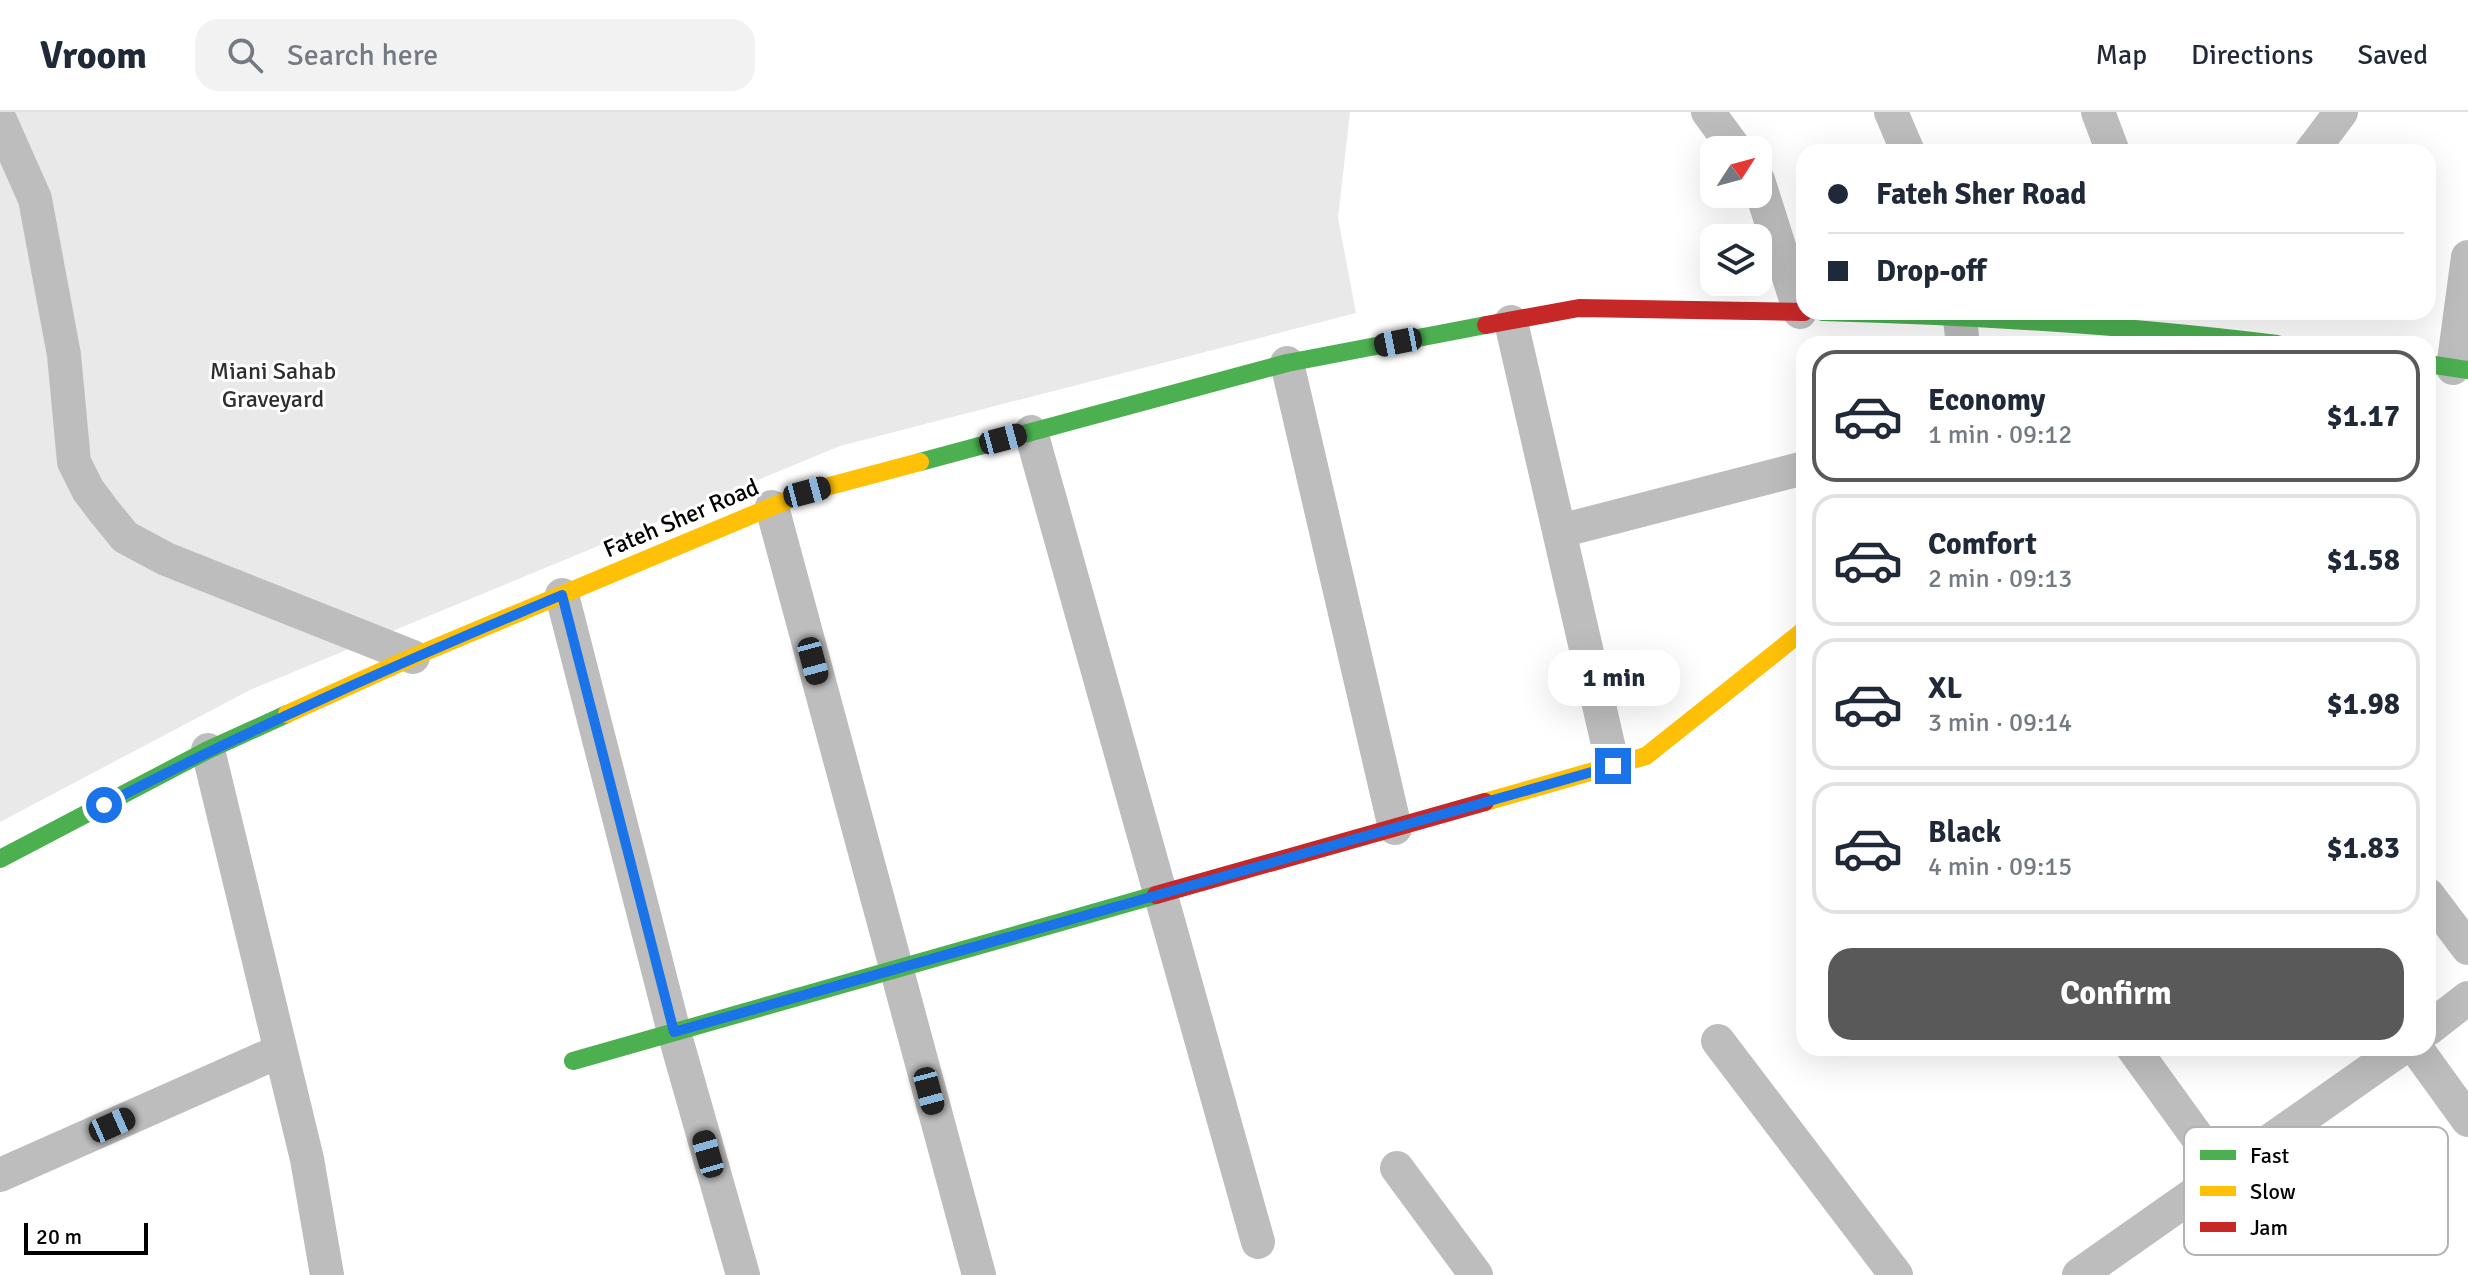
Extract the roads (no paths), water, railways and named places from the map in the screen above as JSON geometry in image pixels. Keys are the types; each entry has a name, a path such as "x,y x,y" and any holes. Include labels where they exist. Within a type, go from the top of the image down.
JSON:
{"street":[{"path":"1708,112 1726,136"},
{"path":"1891,112 1905,144"},
{"path":"2098,112 2110,144"},
{"path":"2317,144 2341,112"},
{"path":"0,120 35,199 64,355 74,462 88,490 103,510 125,537 166,559 413,657"},
{"path":"1769,208 1796,278"},
{"path":"2450,367 2468,257"},
{"name":"Fateh Sher Road","path":"0,859 208,750 413,657 807,492 1287,363 1579,308 1796,312"},
{"name":"Fateh Sher Road","path":"1910,320 1961,324 2177,325 2235,336"},
{"path":"1511,322 1613,766"},
{"path":"1287,363 1395,828"},
{"path":"1031,432 1258,1242"},
{"path":"1560,531 1796,470"},
{"path":"772,507 979,1275"},
{"path":"562,595 674,1032 743,1275"},
{"path":"573,1061 1646,756 1796,636"},
{"path":"208,750 307,1159 327,1275"},
{"path":"2436,906 2468,948"},
{"path":"2436,1023 2468,998"},
{"path":"1718,1041 1896,1275"},
{"path":"0,1175 280,1051"},
{"path":"2139,1056 2190,1127"},
{"path":"2290,1127 2391,1056"},
{"path":"2422,1056 2468,1120"},
{"path":"1397,1168 1476,1275"},
{"path":"2079,1275 2184,1202"}],"park label":[{"name":"Miani Sahab Graveyard","path":"273,385"}]}
